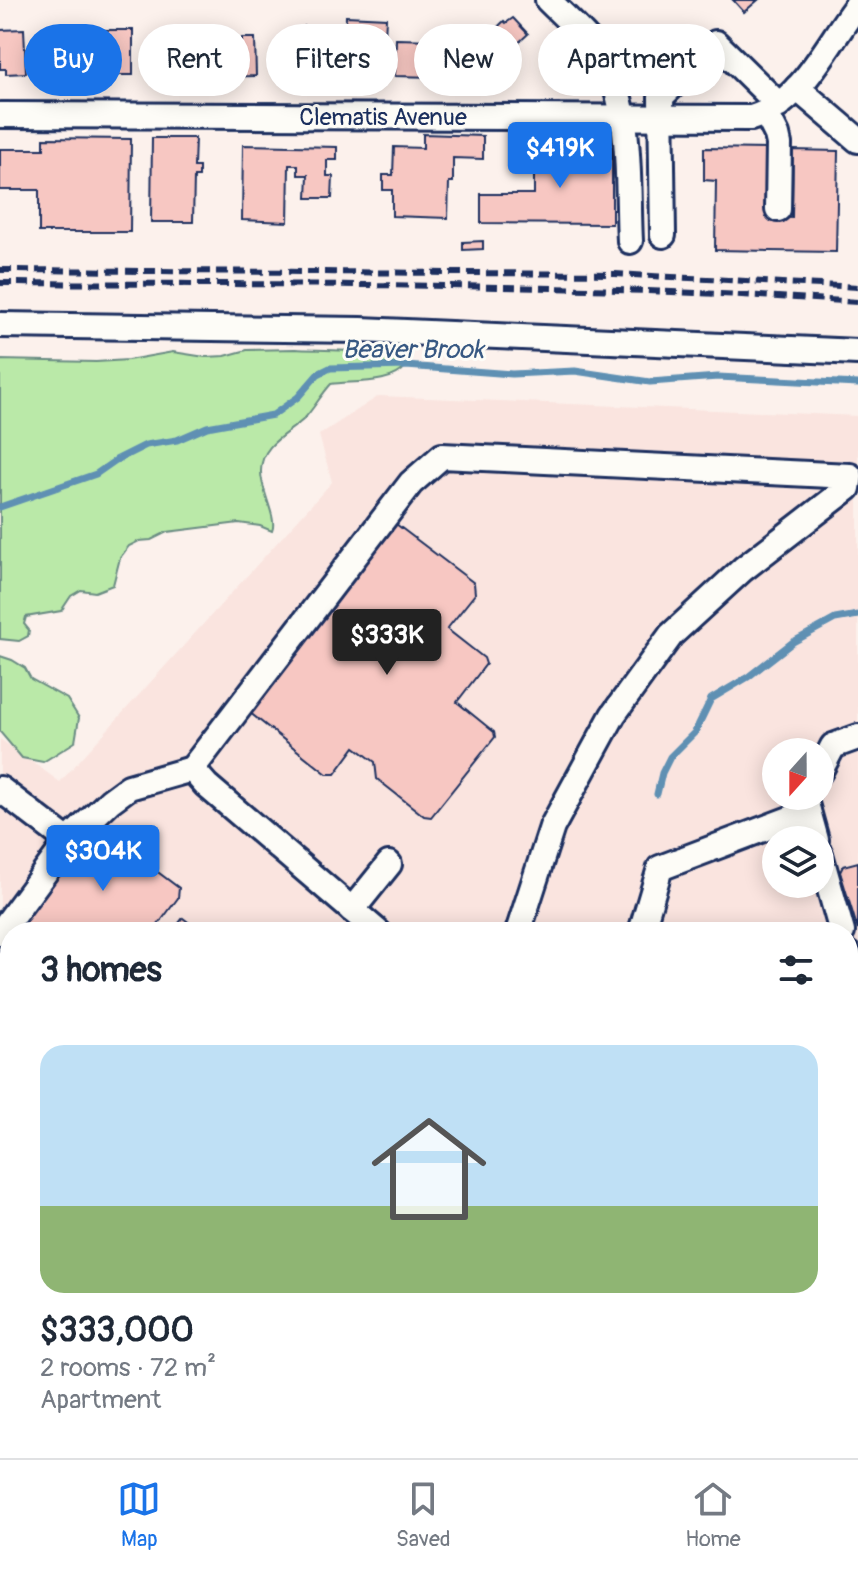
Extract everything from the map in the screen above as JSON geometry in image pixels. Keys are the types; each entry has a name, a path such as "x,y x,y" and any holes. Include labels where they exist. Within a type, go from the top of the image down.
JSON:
{"street":[{"path":"548,0 601,57 617,89 624,119 630,241"},
{"path":"772,109 797,88 858,4"},
{"path":"663,235 661,97 716,43 772,109 779,144 778,209"},
{"path":"797,88 858,140"},
{"name":"Clematis Avenue","path":"0,115 743,119 772,109"},
{"path":"0,325 361,330 858,352"},
{"path":"8,922 68,841 110,801 129,787 192,769 411,483 442,456 850,476 848,488 743,569 671,635 613,715 552,827 521,922"},
{"path":"834,746 858,737"},
{"path":"192,769 206,785 366,922"},
{"path":"0,789 68,841"},
{"path":"644,922 660,868 793,810"},
{"path":"352,910 389,864"},
{"path":"832,898 839,922"}],"shaded area":[{"path":"379,396 858,416 858,922 0,922 0,739 60,782 332,482 319,435"}],"green space":[{"path":"247,350 368,353 396,360 406,366 400,372 382,379 331,384 304,419 270,447 261,471 273,519 272,531 239,523 167,532 151,540 139,541 129,546 120,558 113,585 95,592 81,590 71,596 61,611 26,617 24,624 29,630 28,636 19,641 0,639 0,360 96,362 173,352 205,357"},
{"path":"0,656 25,668 31,679 67,699 79,718 75,742 43,762 22,758 0,732"}],"building":[{"path":"733,0 758,0 744,12"},
{"path":"346,16 386,18 386,24 346,24"},
{"path":"513,18 519,24 501,24"},
{"path":"24,29 24,73 6,74 6,69 0,69 0,30"},
{"path":"122,30 133,30 133,75 122,75"},
{"path":"250,38 255,38 256,76 250,76"},
{"path":"398,39 414,39 414,76 398,76"},
{"path":"423,134 483,136 483,159 453,158 448,218 392,216 392,190 383,190 383,175 393,175 394,147 423,148"},
{"path":"44,138 131,139 130,232 39,232 39,190 0,190 0,149 44,149"},
{"path":"152,138 195,138 194,167 199,167 199,177 194,177 193,222 151,222"},
{"path":"243,145 337,147 337,160 327,160 327,176 333,176 332,198 307,198 308,175 298,175 298,165 289,165 288,222 242,220"},
{"path":"534,147 612,147 612,224 481,223 481,194 534,194"},
{"path":"704,148 767,149 766,217 792,218 793,150 838,151 836,252 715,250 716,181 704,180"},
{"path":"483,241 483,249 463,250 463,242"},
{"path":"396,524 474,583 475,594 447,629 484,658 486,664 457,702 494,732 495,737 431,817 424,816 377,779 375,762 355,747 335,774 327,774 249,712 392,525"},
{"path":"96,829 103,831 179,888 178,898 160,922 22,922"},
{"path":"858,862 858,922 840,872 843,866"}],"waterway":[{"name":"Beaver Brook","path":"0,507 96,474 146,445 177,440 207,427 273,415 298,397 318,374 330,368 406,366 512,374 575,371 650,382 718,377 858,384"},
{"path":"657,794 670,757 695,732 711,699 748,677 793,642 835,619 858,615"}],"railway":[{"path":"0,270 615,274 858,287"},
{"path":"0,283 536,288 858,302"}]}
